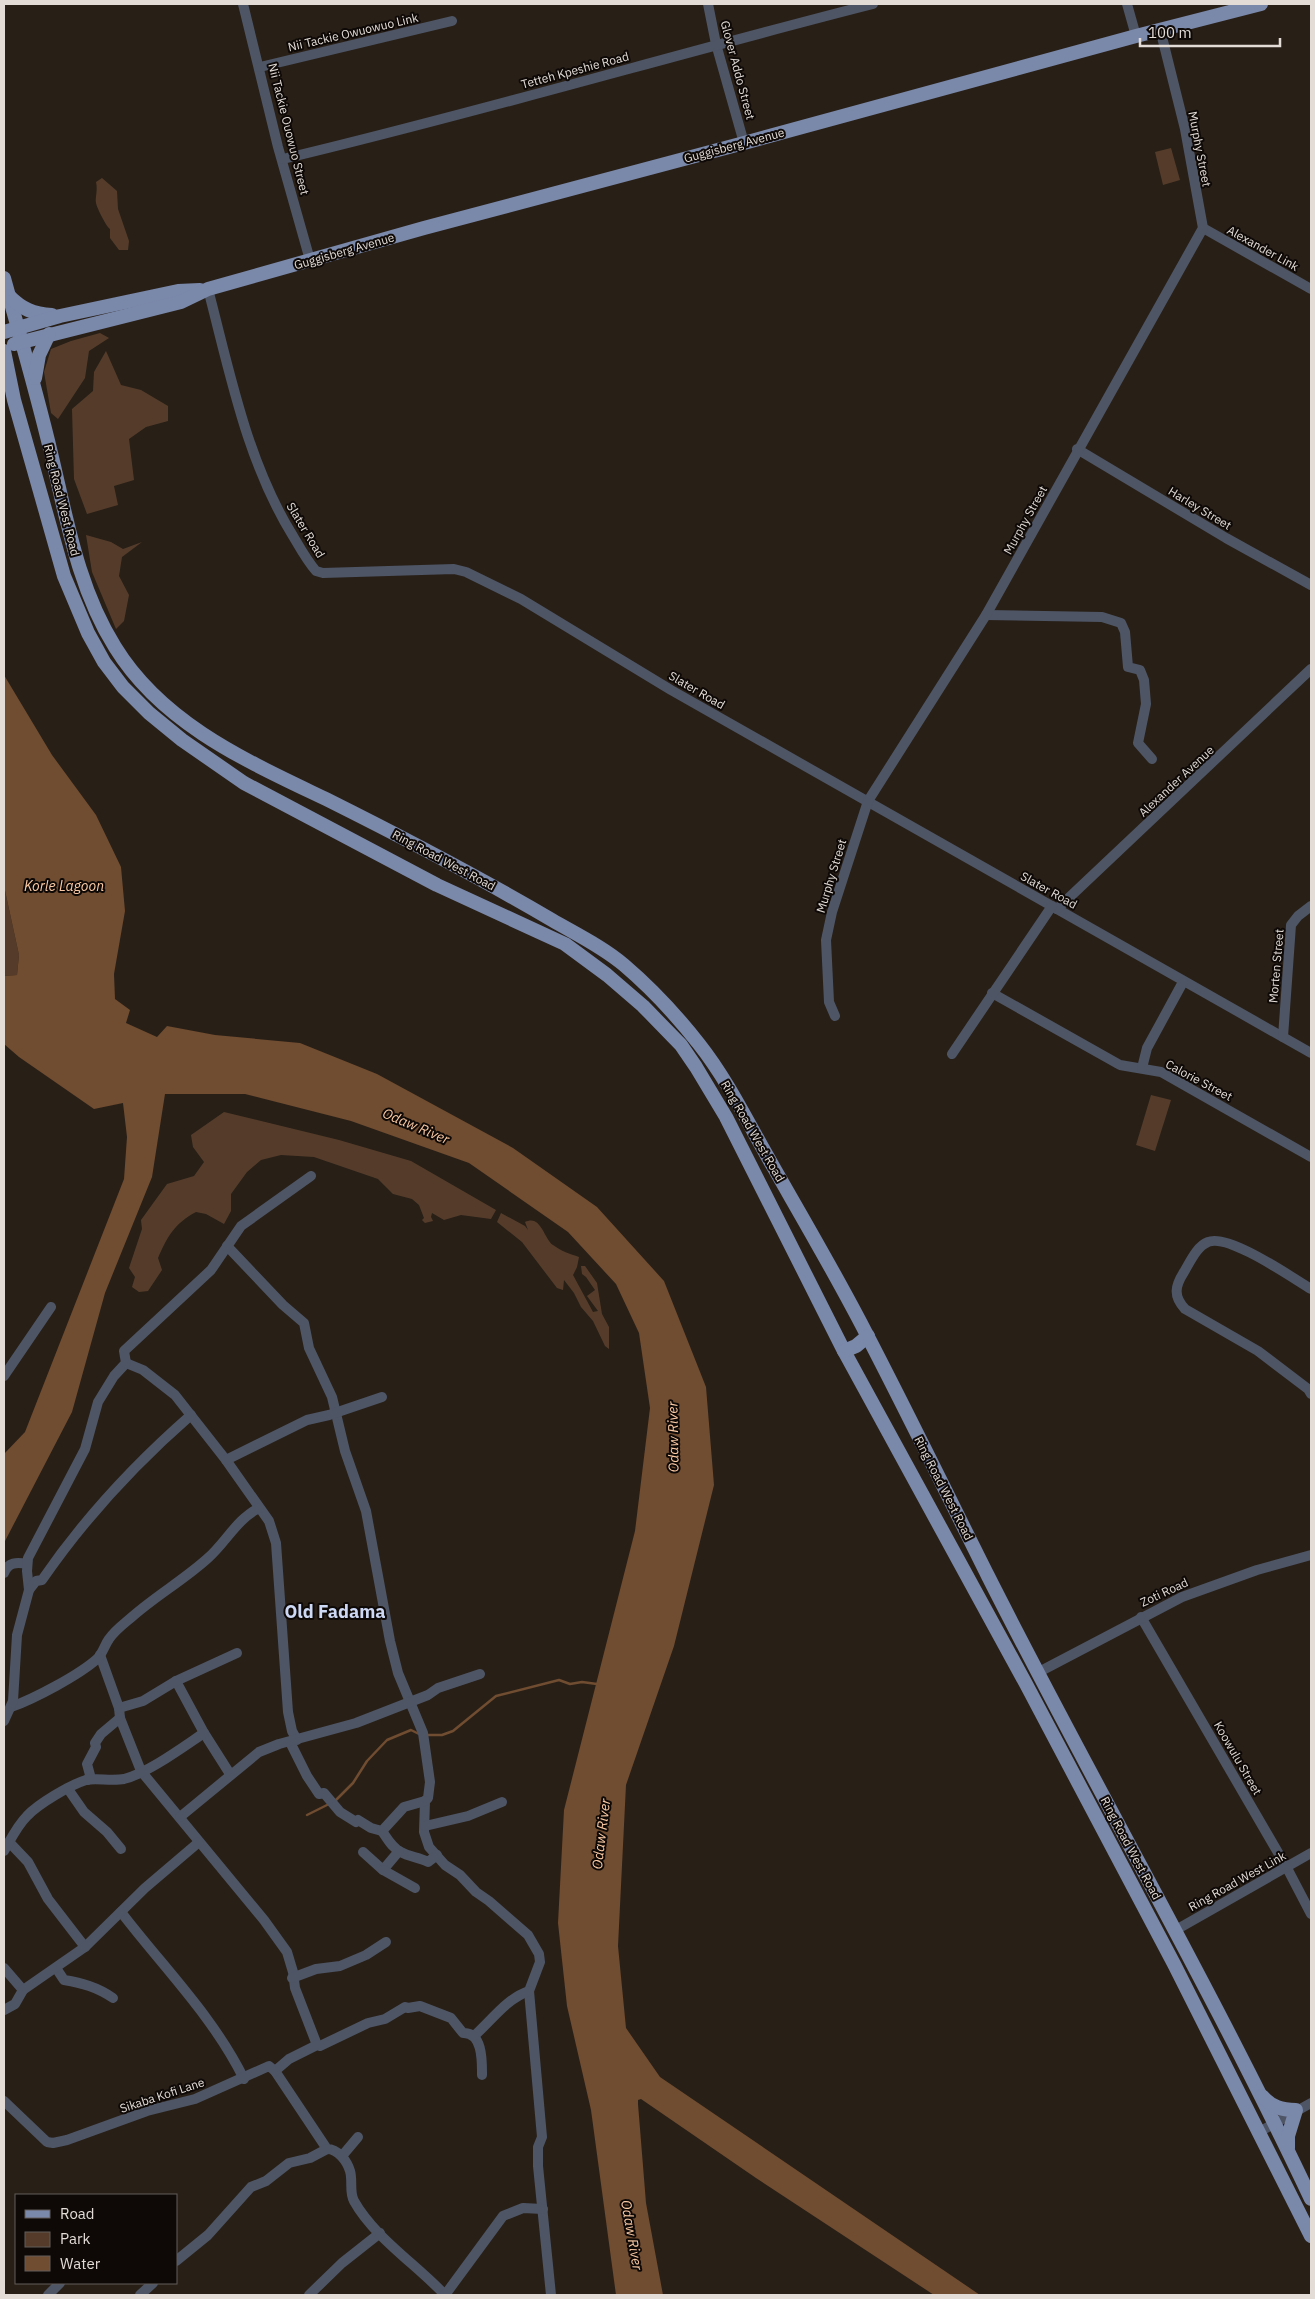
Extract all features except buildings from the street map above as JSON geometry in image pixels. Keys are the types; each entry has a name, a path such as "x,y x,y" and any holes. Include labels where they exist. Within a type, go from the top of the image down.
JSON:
{"main road":[{"name":"Guggisberg Avenue","path":"9,344 181,302 208,289 310,260 1160,29 1262,4"},
{"name":"Ring Road West Road","path":"4,278 18,328 9,344 14,400 67,583 88,633 104,662 123,687 149,713 182,740 244,783 386,860 565,944 607,975 643,1006 681,1044 711,1089 844,1351 1026,1684 1215,2045 1311,2236"},
{"name":"Guggisberg Avenue","path":"4,332 60,316 178,291 208,289"},
{"path":"9,295 24,309 32,313 60,316"},
{"path":"34,384 39,355 49,334"},
{"name":"Ring Road West Road","path":"9,344 34,384 64,517 88,593 110,639 138,679 179,717 253,765 401,837 506,893 619,960 645,984 699,1043 720,1074 814,1237 868,1336 1037,1673 1260,2094 1311,2199"},
{"path":"9,344 26,379 64,517"},
{"path":"4,387 14,400"},
{"path":"844,1351 856,1346 868,1336"},
{"path":"1215,2045 1227,2057 1249,2097 1273,2123"},
{"path":"1260,2094 1269,2104 1282,2110 1296,2110 1289,2129 1288,2149"}],"street":[{"name":"Nii Tackie Ouowuo Street","path":"243,4 260,67 278,147 283,159 310,260"},
{"name":"Glover Addo Street","path":"708,4 716,44 744,143"},
{"name":"Tetteh Kpeshie Road","path":"283,159 389,134 716,44 873,4"},
{"path":"1127,4 1136,36"},
{"name":"Nii Tackie Owuowuo Link","path":"260,67 452,21"},
{"name":"Murphy Street","path":"835,1016 829,1002 826,940 832,912 868,800 986,615 1077,449 1118,382 1203,228 1185,129 1160,29"},
{"name":"Alexander Link","path":"1203,228 1311,289"},
{"name":"Slater Road","path":"208,289 240,414 259,466 283,520 316,571 323,573 454,569 466,572 521,599 649,677 1311,1054"},
{"name":"Harley Street","path":"1077,449 1226,538 1311,585"},
{"path":"986,615 1102,617 1121,623 1125,632 1128,667 1140,670 1144,680 1146,704 1138,743 1152,759"},
{"name":"Alexander Avenue","path":"952,1054 992,993 1054,908 1311,669"},
{"name":"Morten Street","path":"1283,1037 1291,925 1298,916 1311,906"},
{"path":"1142,1068 1147,1048 1183,982"},
{"name":"Calorie Street","path":"992,993 1120,1065 1161,1072 1311,1157"},
{"path":"126,1363 124,1351 211,1270 219,1258 229,1249 241,1226 311,1176"},
{"path":"1311,1289 1232,1243 1217,1240 1208,1241 1201,1246 1177,1283 1176,1294 1178,1302 1185,1309 1258,1352 1308,1389 1311,1394"},
{"path":"229,1249 283,1305 304,1323 309,1348 332,1397 345,1451 366,1511 390,1641 398,1673 423,1733 430,1782 428,1798 404,1807 382,1831"},
{"path":"4,1376 51,1307"},
{"path":"126,1363 143,1370 174,1395 226,1460 269,1521 276,1543 286,1697 293,1741 307,1776 319,1794 324,1793 331,1804 353,1820 358,1820 371,1828 382,1831 399,1851 418,1856 428,1862 436,1856"},
{"path":"4,1721 11,1706 17,1635 29,1590 27,1564 85,1449 98,1402 114,1376 126,1363"},
{"path":"226,1460 307,1420 328,1416 335,1411 382,1397"},
{"path":"29,1590 36,1581 42,1580 73,1537 144,1457 191,1416"},
{"path":"11,1706 56,1684 85,1667 100,1655 109,1639 122,1625 147,1604 192,1573 221,1546 237,1525 250,1513 259,1508"},
{"name":"Zoti Road","path":"1037,1673 1141,1617 1204,1588 1257,1570 1311,1555"},
{"path":"4,1573 8,1565 13,1563 27,1564"},
{"name":"Koowulu Street","path":"1141,1617 1287,1868 1311,1914"},
{"path":"88,1780 90,1775 87,1764 96,1747 95,1743 119,1713 176,1681 237,1653"},
{"path":"100,1655 141,1772 273,1931 287,1952 293,1972 292,1978 302,2010 317,2045"},
{"path":"180,1817 259,1752 279,1744 356,1723 428,1695 438,1688 480,1674"},
{"path":"176,1681 204,1733 230,1774"},
{"path":"85,1947 48,1899 28,1862 7,1847 14,1832 28,1814 68,1789 88,1780 124,1779 141,1772 204,1733"},
{"path":"68,1789 84,1812 107,1832 121,1849"},
{"path":"425,1800 425,1826 429,1848 533,1942 540,1962 529,1991 542,2137 538,2147 538,2166 551,2295"},
{"path":"425,1826 468,1816 502,1802"},
{"path":"4,2010 15,2004 23,1990 85,1947 199,1842"},
{"path":"383,1870 399,1851"},
{"path":"363,1852 383,1870 415,1888"},
{"name":"Ring Road West Link","path":"1174,1931 1311,1853"},
{"path":"121,1912 198,2007 232,2056 244,2079"},
{"path":"292,1978 316,1969 345,1964 366,1955 386,1942"},
{"path":"4,1968 23,1990"},
{"path":"56,1968 64,1980 82,1982 103,1991 113,1998"},
{"path":"482,2075 483,2056 474,2036 506,2004 519,1994 529,1991"},
{"name":"Sikaba Kofi Lane","path":"4,2101 41,2138 53,2143 147,2111 195,2099 244,2079 269,2066 275,2071 289,2059 368,2023 384,2019 405,2006 408,2008 420,2006 451,2018 463,2033 474,2036"},
{"path":"275,2071 327,2149"},
{"path":"1259,2132 1311,2103"},
{"path":"342,2156 354,2145 358,2137"},
{"path":"178,2259 208,2235 251,2187 266,2181 289,2163 310,2158 327,2149 333,2149 342,2156 351,2172 353,2200 367,2220 445,2295 503,2216 523,2208 543,2209"},
{"path":"309,2295 342,2262 380,2233"},
{"path":"48,2295 59,2284"},
{"path":"140,2295 152,2284"}],"green space":[{"path":"1171,148 1180,180 1163,185 1155,152"},
{"path":"102,178 117,191 118,209 129,241 128,250 119,250 110,238 110,229 97,205 96,182"},
{"path":"100,333 109,338 89,351 85,378 58,419 51,413 44,372 51,349"},
{"path":"106,351 121,385 141,390 168,406 168,421 146,427 129,439 134,480 114,486 118,505 87,514 74,479 72,409 93,391 94,372"},
{"path":"86,535 111,542 123,549 142,542 122,557 119,576 129,595 124,621 116,629 92,572"},
{"path":"4,886 19,955 17,975 4,976"},
{"path":"1151,1095 1171,1100 1155,1151 1136,1145"},
{"path":"224,1112 339,1140 411,1161 496,1210 491,1219 461,1215 444,1220 432,1213 433,1221 425,1223 422,1220 424,1218 419,1205 412,1199 393,1194 378,1179 314,1157 281,1155 261,1160 247,1172 231,1194 231,1211 224,1224 206,1214 196,1212 182,1221 168,1237 158,1258 162,1270 148,1291 139,1292 132,1287 135,1277 129,1268 142,1229 141,1220 167,1184 194,1176 204,1162 193,1147 191,1135"},
{"path":"501,1213 525,1226 528,1230 525,1222 535,1221 553,1245 562,1251 579,1257 573,1275 593,1312 598,1311 587,1296 595,1290 582,1274 581,1266 585,1266 597,1283 602,1314 609,1327 609,1349 605,1346 593,1321 581,1307 574,1293 564,1280 563,1290 557,1288 522,1242 497,1222"}],"water":[{"path":"4,675 52,755 96,815 121,867 125,911 114,974 115,999 130,1010 126,1023 157,1037 167,1026 215,1035 300,1043 377,1074 513,1148 597,1207 664,1281 706,1387 714,1485 674,1646 626,1785 618,1946 626,2028 660,2077 980,2295 934,2295 756,2178 641,2099 638,2100 638,2104 646,2203 663,2295 616,2295 591,2110 567,2006 558,1923 564,1810 635,1531 650,1408 639,1333 616,1284 568,1232 469,1163 351,1121 245,1094 165,1094 152,1177 105,1293 72,1412 4,1543 4,1454 25,1432 124,1179 127,1137 123,1103 94,1109 19,1057 4,1044 4,976 17,975 19,955 4,886"}],"waterway":[{"path":"427,1735 442,1735 453,1731 496,1696 559,1680 570,1684 582,1682 597,1684"},
{"path":"335,1801 353,1783 367,1761 387,1740 411,1730 419,1734"},
{"path":"307,1815 329,1804"}],"district":[{"name":"Old Fadama","path":"335,1611"}],"water label":[{"name":"Korle Lagoon","path":"64,886"},
{"name":"Odaw River","path":"416,1126"},
{"name":"Odaw River","path":"673,1437"},
{"name":"Odaw River","path":"601,1834"},
{"name":"Odaw River","path":"632,2235"}]}
